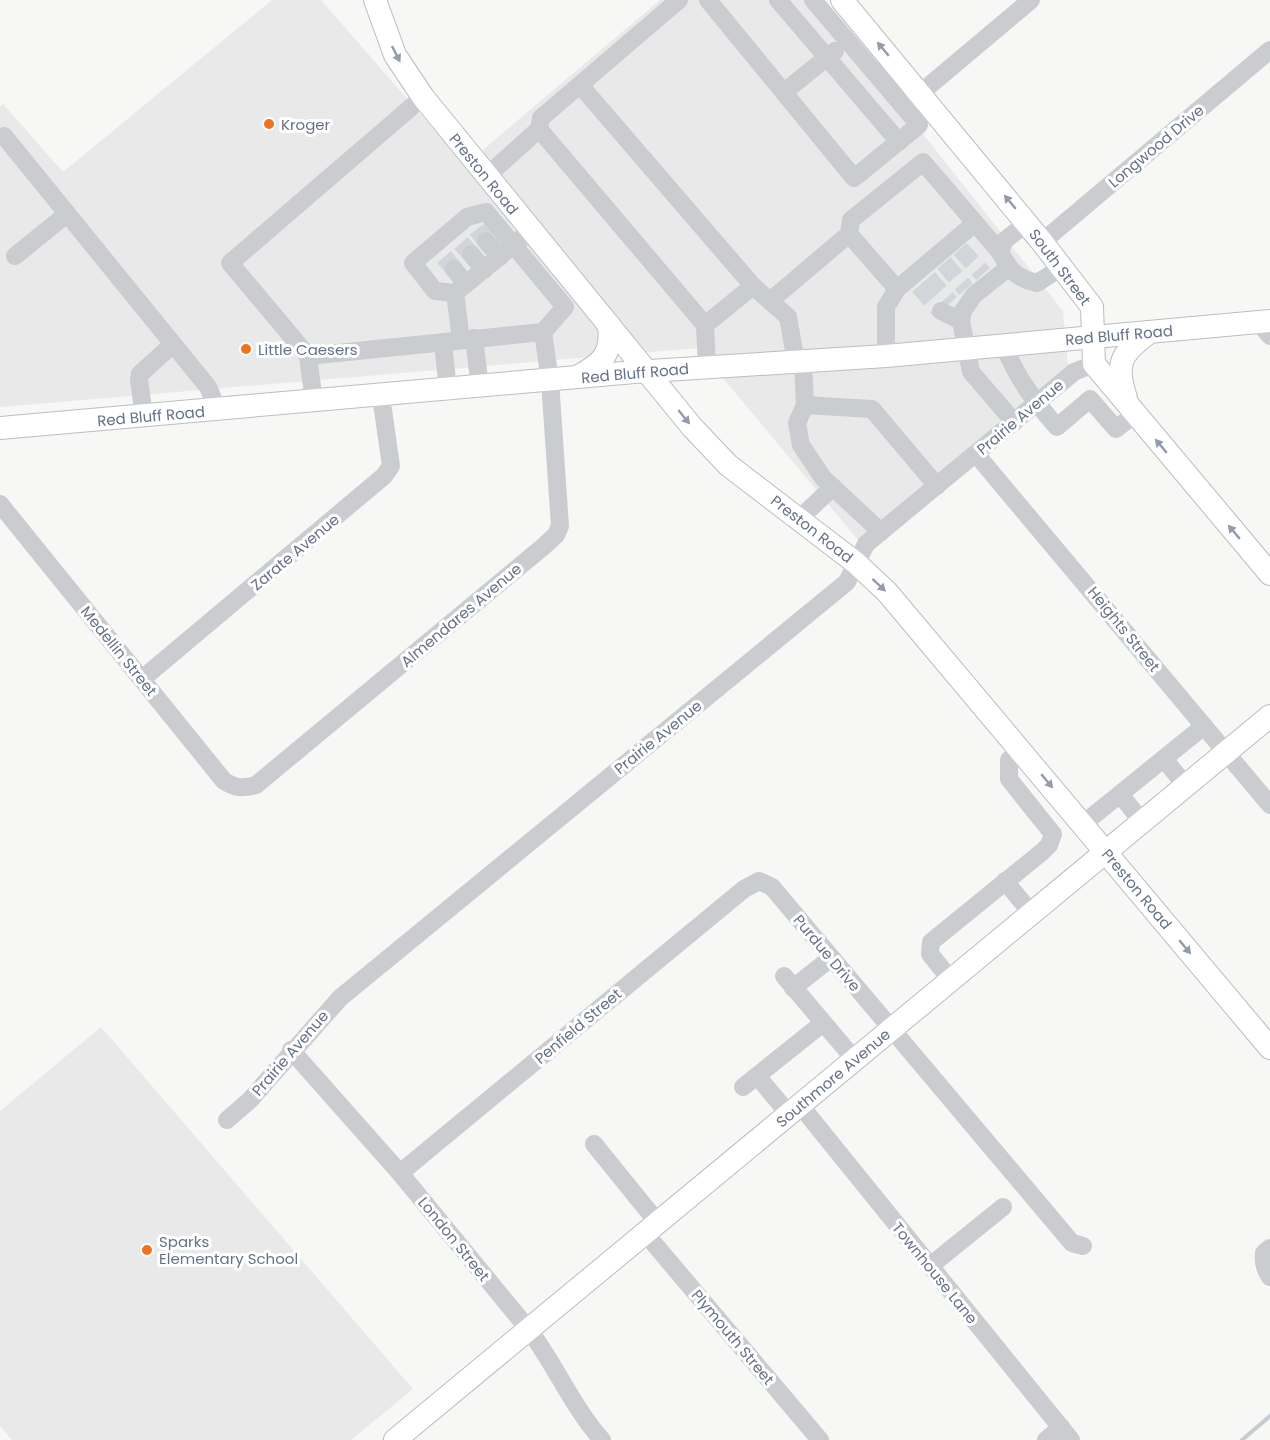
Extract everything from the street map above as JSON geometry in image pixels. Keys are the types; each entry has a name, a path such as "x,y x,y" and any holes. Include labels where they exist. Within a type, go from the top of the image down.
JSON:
{"main road":[{"name":"Preston Road","path":"375,0 395,55 423,97 487,176 514,244 572,299 609,325 692,427 728,465 856,563 887,592 1270,1048"},
{"name":"South Street","path":"842,0 855,33 912,101 1027,223 1092,307 1094,364"},
{"path":"574,379 596,367 606,354 611,340 609,325"},
{"name":"Red Bluff Road","path":"0,428 448,391 648,371 886,356 1150,332 1266,326"},
{"path":"1126,403 1119,378 1122,360 1131,346 1150,332"},
{"path":"1094,364 1270,574"},
{"name":"Southmore Avenue","path":"395,1440 1270,716"}],"street":[{"path":"487,176 539,129 541,118 679,0"},
{"path":"708,0 854,178 920,125 912,101 1031,0"},
{"path":"778,0 899,142"},
{"path":"784,92 855,33 813,0"},
{"name":"Longwood Drive","path":"1042,242 1270,50"},
{"path":"580,85 753,286 788,317 800,361 805,405 797,423 801,445 823,478 881,532"},
{"path":"314,402 308,356 230,263 423,97"},
{"path":"539,129 705,325 707,368"},
{"path":"4,136 208,387 218,410"},
{"path":"770,301 849,234 850,220 922,162 1020,279 1037,283 1062,267"},
{"path":"486,212 514,244 461,289 435,291 413,263 444,257 477,229 486,212"},
{"path":"15,256 67,214"},
{"path":"886,356 886,307 957,246 975,223"},
{"path":"1014,422 971,372 954,312 1004,260 1004,241 1027,223"},
{"path":"477,229 514,244"},
{"path":"849,234 915,280"},
{"path":"461,242 484,270"},
{"path":"444,257 461,289 460,340 448,391"},
{"path":"705,325 753,286"},
{"path":"308,356 543,332 572,299"},
{"path":"543,332 550,381"},
{"path":"460,340 480,388"},
{"path":"144,416 140,374 173,344"},
{"path":"1004,345 1012,368 1036,403 1057,427 1090,399 1096,406 1116,429 1126,403 1096,406"},
{"name":"Prairie Avenue","path":"227,1120 250,1100 291,1050 340,998 847,582 866,544 1074,372 1094,364"},
{"name":"Almendares Avenue","path":"244,789 255,785 556,535 561,514 550,381"},
{"name":"Zarate Avenue","path":"142,679 384,476 391,466 381,396"},
{"path":"805,405 872,409 937,486"},
{"name":"Heights Street","path":"976,453 1270,806"},
{"path":"799,519 833,487"},
{"name":"Medellin Street","path":"0,504 224,781 234,787 244,789"},
{"path":"1083,824 1204,726"},
{"path":"951,980 930,954 931,942 1042,852 1049,845 1053,834 1009,779 1009,760 1021,750"},
{"path":"1164,759 1186,786"},
{"path":"1120,795 1142,822"},
{"name":"Purdue Drive","path":"759,881 772,887 1072,1243 1083,1246"},
{"name":"Penfield Street","path":"400,1173 744,889 759,881"},
{"path":"1005,881 1032,914"},
{"path":"831,958 788,982 855,1060"},
{"name":"Townhouse Lane","path":"823,1023 750,1082 795,1110 930,1266 1066,1434"},
{"name":"London Street","path":"291,1050 400,1173 529,1330 549,1357 577,1410 602,1440"},
{"name":"Plymouth Street","path":"594,1144 652,1228 820,1440"},
{"path":"930,1266 1004,1207"},
{"path":"1270,1248 1264,1253 1263,1261 1265,1270 1270,1276"},
{"path":"1046,1440 1066,1434"}],"shaded area":[{"path":"272,0 321,0 465,165 660,0 817,0 1063,311 1068,365 858,540 698,348 0,407 0,106 3,104 63,172"},
{"name":"Sparks Elementary School","path":"101,1027 413,1389 351,1440 12,1440 0,1426 0,1111"}],"waterway":[{"path":"1242,1440 1270,1416"}],"tunnel":[{"path":"477,229 486,241"},
{"path":"461,243 471,254"},
{"path":"960,249 983,274"},
{"path":"444,257 454,269"},
{"path":"944,263 966,289"},
{"path":"928,278 950,303"},
{"path":"919,286 941,311"}],"place":[{"name":"Kroger","path":"269,124"},
{"name":"Little Caesers","path":"246,349"},
{"name":"Sparks Elementary School","path":"147,1250"}]}
